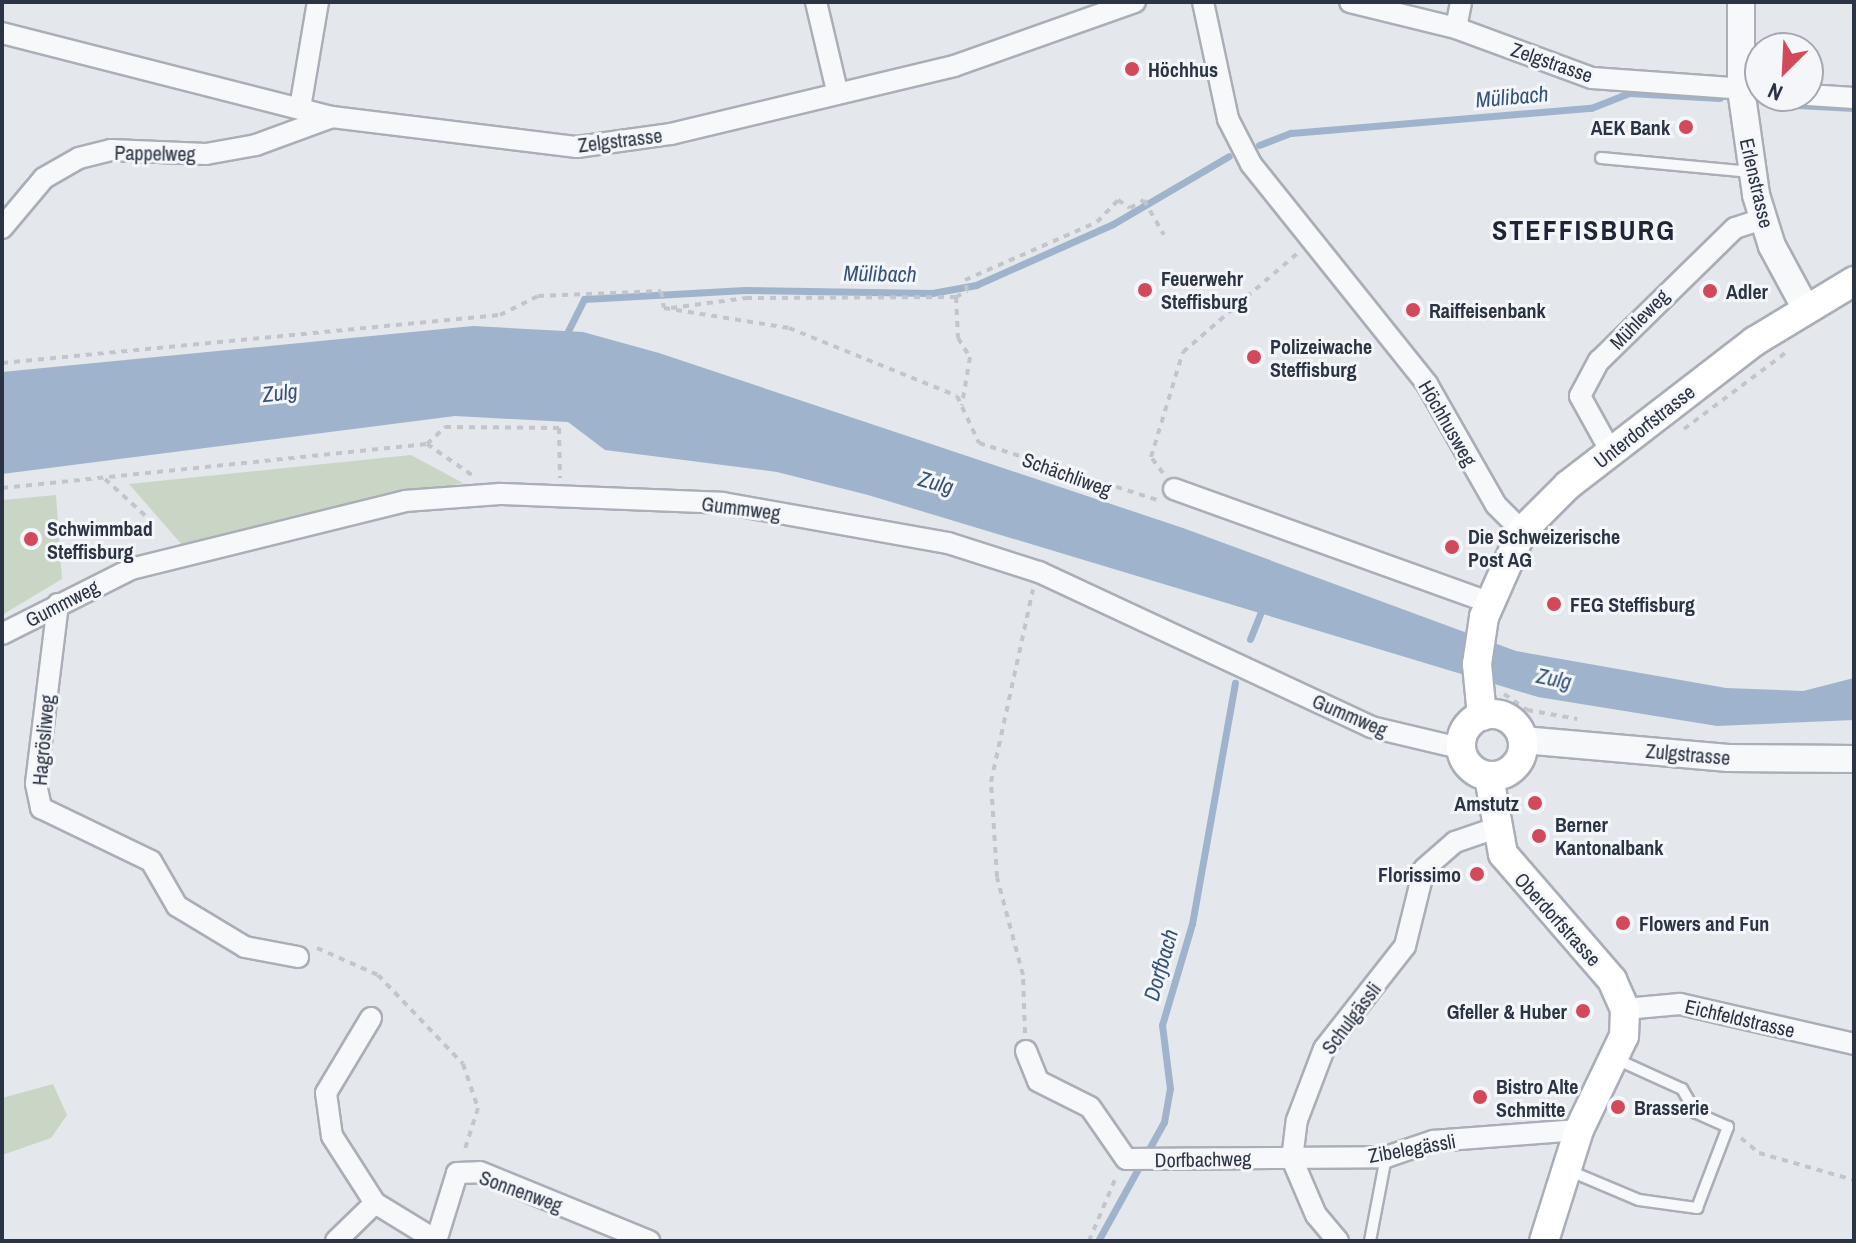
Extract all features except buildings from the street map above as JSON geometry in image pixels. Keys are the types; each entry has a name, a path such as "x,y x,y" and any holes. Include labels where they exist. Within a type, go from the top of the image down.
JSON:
{"main road":[{"name":"Unterdorfstrasse","path":"1486,609 1522,531 1611,452 1805,307 1854,281"},
{"path":"1482,716 1478,683 1486,609"},
{"path":"1482,716 1505,717 1523,740 1518,764 1489,777 1466,764 1460,748 1463,732 1482,716"},
{"name":"Oberdorfstrasse","path":"1489,777 1493,829 1510,866 1600,966 1625,1009"},
{"path":"1544,1241 1579,1130 1615,1058 1625,1009"}],"street":[{"path":"300,108 318,2"},
{"path":"816,2 837,91"},
{"name":"Zelgstrasse","path":"2,33 332,117 577,147 671,134 837,91 954,66 1135,2"},
{"name":"Höchhusweg","path":"1203,2 1228,119 1251,164 1310,243 1427,384 1496,505 1522,531"},
{"name":"Zelgstrasse","path":"1350,2 1456,28 1592,78 1744,90"},
{"path":"1456,28 1461,2"},
{"name":"Erlenstrasse","path":"1741,2 1744,32"},
{"path":"1824,96 1854,98"},
{"name":"Erlenstrasse","path":"1750,112 1751,172 1763,219 1805,307"},
{"name":"Pappelweg","path":"2,228 44,178 79,158 111,150 206,154 256,145 332,117"},
{"name":"Mühleweg","path":"1611,452 1580,396 1599,361 1735,228 1763,219"},
{"path":"1174,489 1486,609"},
{"name":"Gummweg","path":"2,634 131,569 289,527 405,501 500,494 723,503 855,523 1039,572 1371,727 1460,748"},
{"name":"Hagrösliweg","path":"58,604 36,784 41,808 151,861 177,906 245,947 298,957"},
{"name":"Zulgstrasse","path":"1523,740 1728,758 1854,759"},
{"name":"Schulgässli","path":"1292,1159 1297,1120 1324,1049 1405,946 1424,869 1455,842 1493,829"},
{"name":"Eichfeldstrasse","path":"1625,1009 1680,1004 1854,1044"},
{"path":"371,1018 326,1093 332,1136 375,1203 436,1241"},
{"name":"Dorfbachweg","path":"1026,1051 1038,1081 1090,1107 1138,1160 1292,1159"},
{"name":"Zibelegässli","path":"1292,1159 1386,1157 1433,1141 1579,1130"},
{"path":"1292,1159 1316,1215 1338,1241"},
{"name":"Sonnenweg","path":"436,1241 457,1173 480,1172 649,1241"},
{"path":"336,1241 375,1203"}],"lane":[{"path":"1601,158 1751,172"},
{"path":"1565,1169 1639,1200 1697,1208 1728,1127 1696,1113 1682,1089 1615,1058"},
{"path":"1370,1241 1386,1157"}],"path":[{"path":"664,308 746,298 956,297 967,291 965,280 1097,222 1118,200 1130,208 1144,200 1164,235"},
{"path":"1174,489 1151,457 1183,352 1310,243"},
{"path":"2,363 500,315 538,296 661,291 664,308"},
{"path":"956,297 958,338 970,357 962,405"},
{"path":"664,308 789,328 957,396 962,405"},
{"path":"1669,437 1741,394 1793,345"},
{"name":"Schächliweg","path":"962,405 979,443 1156,506 1174,489"},
{"path":"2,488 427,444 445,427 559,428 561,496"},
{"path":"427,444 500,494"},
{"path":"105,479 150,520"},
{"path":"1026,1051 1023,975 997,877 991,782 1039,572"},
{"path":"298,957 313,947 378,975 463,1064 478,1108 457,1173"},
{"path":"1728,1127 1759,1153 1854,1180"},
{"path":"1089,1241 1138,1160"}],"green space":[{"path":"411,455 463,483 183,546 129,484"},
{"name":"Schwimmbad Steffisburg","path":"56,495 62,579 2,615 2,500"},
{"path":"53,1084 67,1115 51,1138 2,1155 2,1098"}],"water":[{"name":"Zulg","path":"473,326 583,332 659,353 1183,528 1516,651 1726,688 1803,691 1854,678 1854,720 1717,726 1538,697 868,495 777,472 605,450 568,422 455,416 2,474 2,372"}],"waterway":[{"name":"Mülibach","path":"1259,145 1291,133 1591,108 1629,93 1720,98"},
{"name":"Mülibach","path":"1824,106 1854,108"},
{"name":"Mülibach","path":"565,337 584,299 745,290 932,293 976,285 1113,224 1229,156"},
{"name":"Dorfbach","path":"1250,639 1264,604"},
{"name":"Dorfbach","path":"1098,1241 1164,1122 1170,1089 1162,1025 1192,924 1235,683"}],"place":[{"name":"Höchhus","path":"1132,69"},
{"name":"AEK Bank","path":"1686,127"},
{"name":"Feuerwehr Steffisburg","path":"1145,290"},
{"name":"Adler","path":"1710,291"},
{"name":"Raiffeisenbank","path":"1413,310"},
{"name":"Polizeiwache Steffisburg","path":"1254,357"},
{"name":"Schwimmbad Steffisburg","path":"31,539"},
{"name":"Die Schweizerische Post AG","path":"1452,547"},
{"name":"FEG Steffisburg","path":"1554,604"},
{"name":"Amstutz","path":"1535,803"},
{"name":"Berner Kantonalbank","path":"1539,836"},
{"name":"Florissimo","path":"1477,874"},
{"name":"Flowers and Fun","path":"1623,923"},
{"name":"Gfeller & Huber","path":"1583,1011"},
{"name":"Bistro Alte Schmitte","path":"1480,1097"},
{"name":"Brasserie","path":"1618,1107"}],"district":[{"name":"STEFFISBURG","path":"1584,230"}]}
